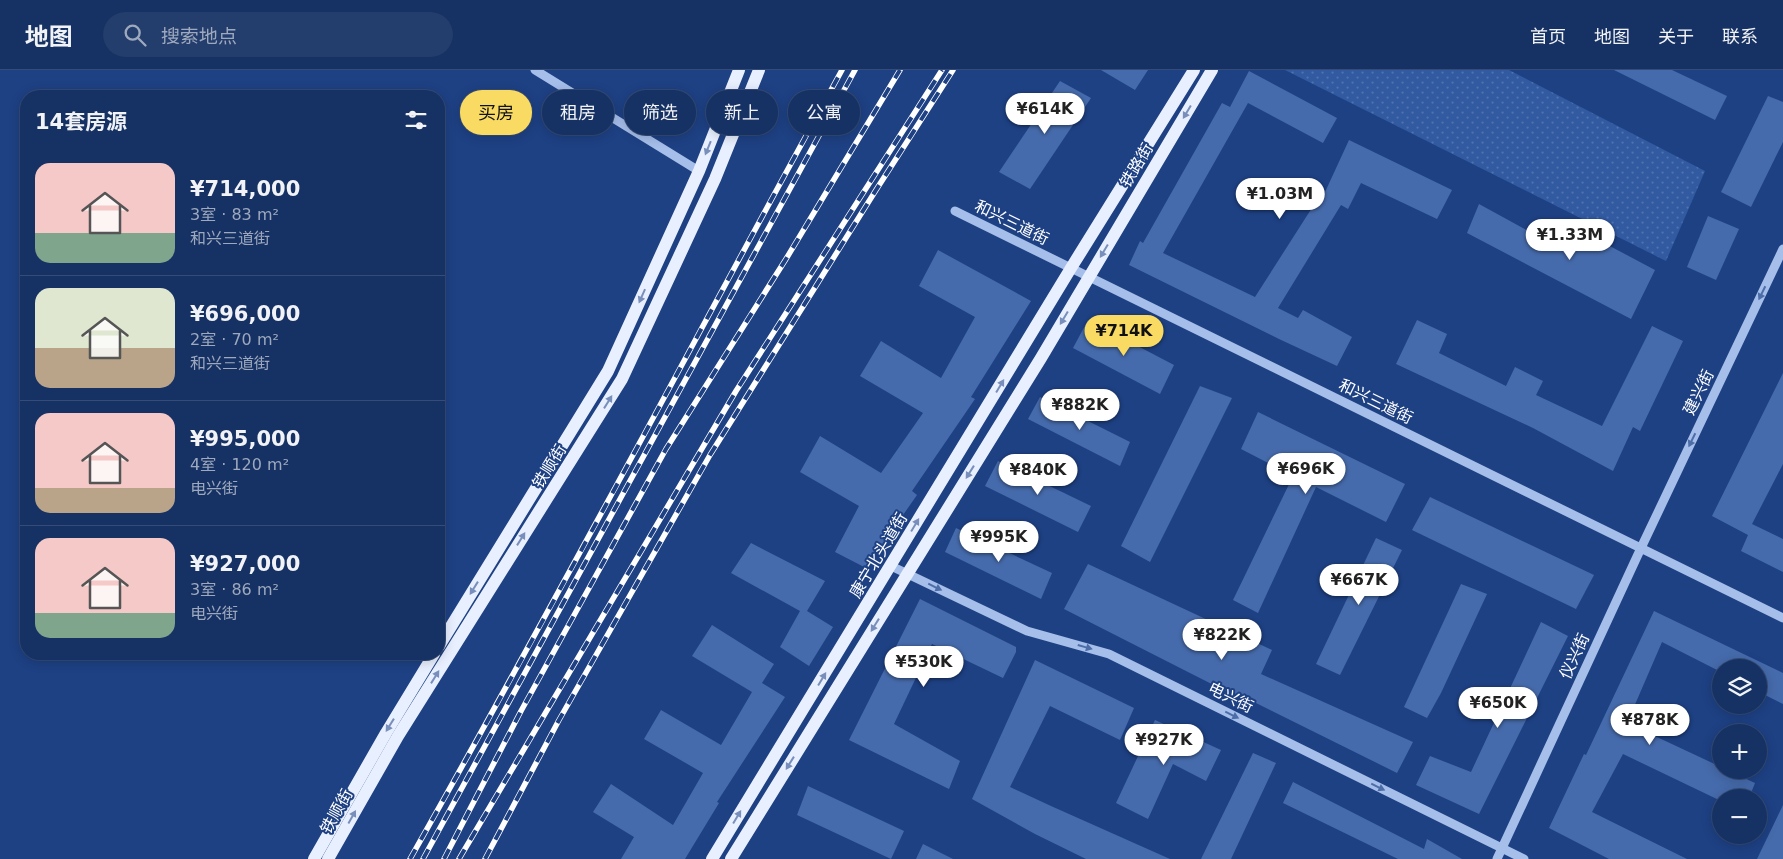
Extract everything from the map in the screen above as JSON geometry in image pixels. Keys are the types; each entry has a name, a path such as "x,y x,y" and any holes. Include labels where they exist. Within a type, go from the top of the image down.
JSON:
{"main road":[{"name":"铁顺街","path":"445,636 608,372 699,171 739,70"},
{"name":"铁顺街","path":"328,859 398,736 622,379 715,180 759,70"},
{"name":"铁路街","path":"1071,268 1194,70"},
{"name":"铁路街","path":"1089,276 1212,70"},
{"name":"康宁北头道街","path":"712,859 1071,268"},
{"name":"康宁北头道街","path":"730,859 1041,358 1089,276"},
{"name":"铁顺街","path":"314,859 430,660"}],"street":[{"path":"535,70 699,171"},
{"name":"和兴三道街","path":"955,211 1783,618"},
{"name":"建兴街","path":"1640,548 1783,249"},
{"name":"仪兴街","path":"1497,859 1640,548"},
{"name":"电兴街","path":"891,566 1027,631 1108,654 1524,859"}],"shaded area":[{"path":"1285,70 1509,70 1705,171 1666,261"}],"building":[{"path":"1101,70 1148,70 1135,90"},
{"path":"1614,70 1672,70 1727,96 1715,120"},
{"path":"1249,71 1337,118 1323,143 1248,103 1163,253 1255,297 1317,200 1320,203 1349,140 1452,190 1437,219 1361,183 1348,209 1341,205 1278,308 1298,318 1303,310 1352,337 1337,366 1129,265 1140,241 1143,243 1222,103 1230,107"},
{"path":"1060,81 1091,98 1030,189 999,172"},
{"path":"1768,96 1783,102 1783,142 1751,207 1721,192"},
{"path":"1479,204 1563,250 1574,227 1655,270 1631,319 1467,233"},
{"path":"1708,216 1739,229 1716,280 1687,267"},
{"path":"938,250 1031,301 971,397 975,399 912,491 917,495 866,568 835,552 859,506 800,472 820,436 881,473 923,413 860,376 881,341 941,378 975,317 919,286"},
{"path":"1088,320 1174,365 1160,394 1073,348"},
{"path":"1417,320 1447,334 1439,353 1506,386 1515,367 1543,381 1536,395 1602,426 1652,326 1683,341 1640,431 1633,427 1613,471 1533,428 1396,364"},
{"path":"1783,373 1783,464 1752,524 1783,539 1783,572 1741,551 1748,535 1712,516"},
{"path":"1200,386 1232,398 1150,562 1121,546"},
{"path":"1040,397 1130,442 1120,466 1028,419"},
{"path":"1258,412 1405,484 1386,522 1316,487 1258,613 1233,600 1293,476 1241,449"},
{"path":"998,461 1091,506 1078,532 985,486"},
{"path":"1430,497 1594,575 1576,609 1412,530"},
{"path":"956,528 1052,573 1041,599 945,552"},
{"path":"1376,538 1402,550 1340,675 1316,664"},
{"path":"751,543 825,581 807,611 833,627 809,666 780,647 800,611 731,573"},
{"path":"1088,564 1272,650 1261,674 1413,742 1397,773 1250,700 1249,703 1064,609"},
{"path":"1461,584 1487,594 1441,693 1427,718 1404,707"},
{"path":"920,599 1016,647 1016,652 1003,678 932,644 894,724 960,761 949,789 849,740"},
{"path":"1654,611 1754,659 1712,659 1712,667 1662,642 1627,723 1712,763 1712,779 1746,779 1755,783 1753,789 1712,789 1712,797 1623,754 1592,812 1687,859 1609,859 1549,828 1584,754 1586,755"},
{"path":"1541,622 1568,636 1479,814 1416,785 1430,756 1471,772"},
{"path":"712,625 774,664 762,683 785,697 717,802 719,803 685,859 621,859 634,837 593,812 611,784 673,825 703,773 644,739 661,710 721,745 752,692 692,656"},
{"path":"1035,660 1134,708 1120,740 1050,706 1010,787 1170,859 1086,859 1035,834 972,799"},
{"path":"1767,665 1783,673 1783,704 1767,696"},
{"path":"1155,720 1221,750 1206,781 1173,764 1148,819 1116,803"},
{"path":"1253,753 1276,763 1231,859 1201,859"},
{"path":"1293,782 1424,849 1427,839 1462,859 1398,859 1283,803"},
{"path":"808,786 904,831 891,859 797,815"},
{"path":"1783,805 1783,859 1757,859 1764,844 1767,844 1767,838"},
{"path":"923,844 953,859 916,859"}],"railway":[{"path":"410,859 574,564 842,70"},
{"path":"423,859 855,70"},
{"path":"444,859 521,711 666,449 786,259 900,70"},
{"path":"459,859 736,391 942,70"},
{"path":"485,859 559,720 710,455 953,70"}]}
